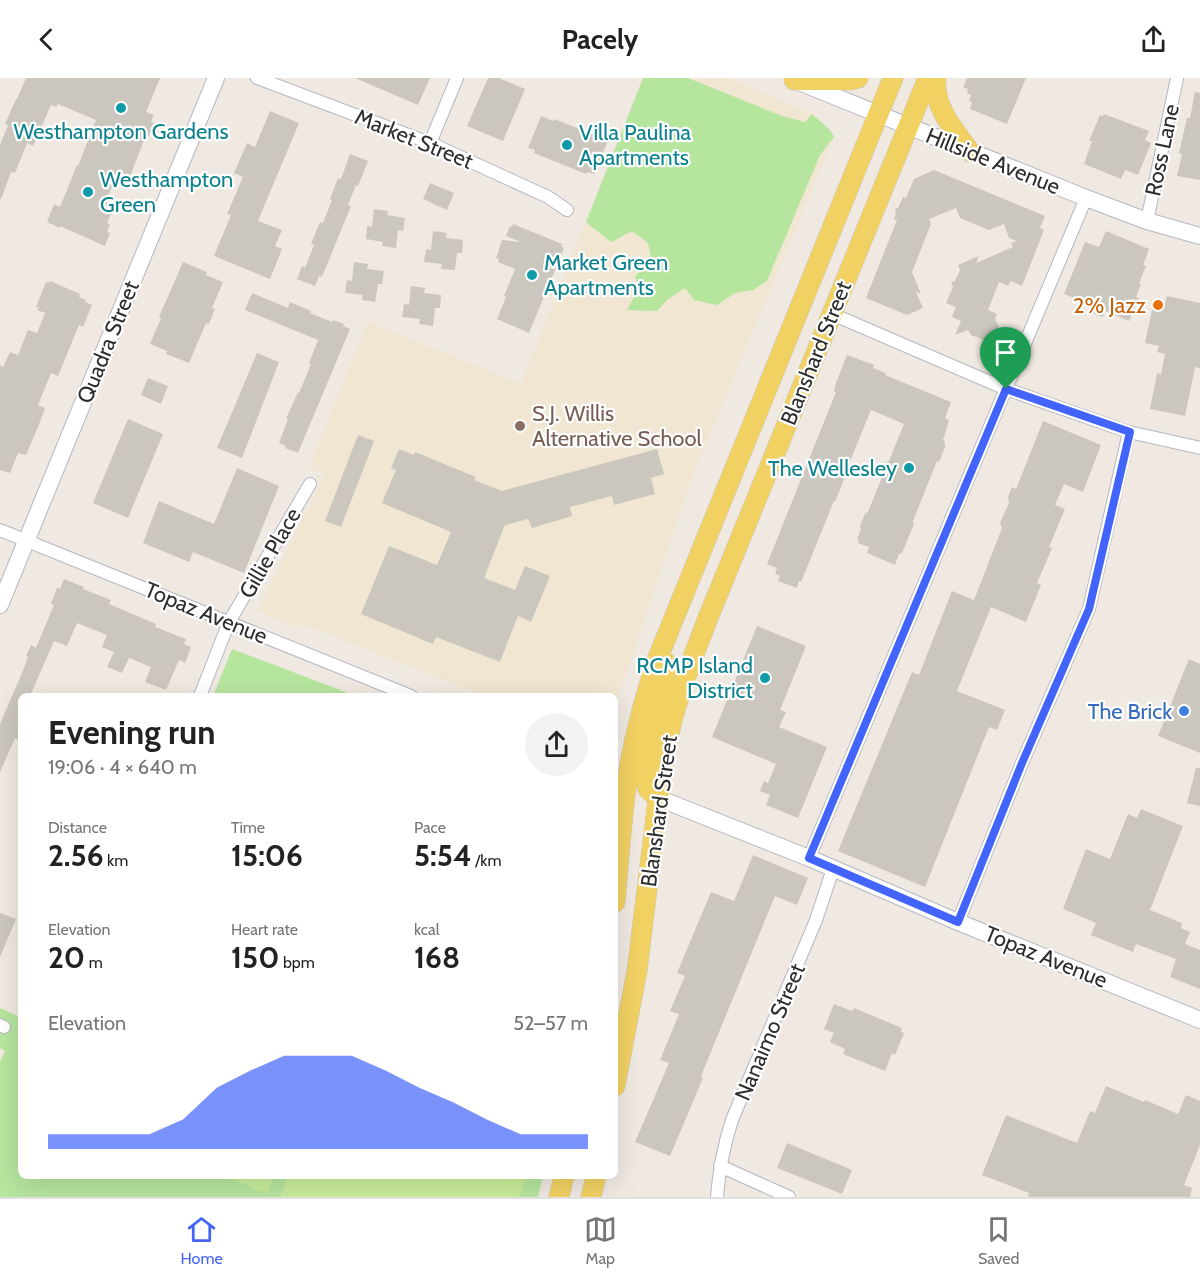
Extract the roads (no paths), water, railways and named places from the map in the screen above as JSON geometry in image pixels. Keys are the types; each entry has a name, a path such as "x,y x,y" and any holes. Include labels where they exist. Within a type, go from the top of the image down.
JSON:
{"main road":[{"name":"Quadra Street","path":"0,605 216,78"},
{"path":"792,79 850,80 858,78"},
{"name":"Blanshard Street","path":"618,841 621,780 657,660 893,78"},
{"name":"Blanshard Street","path":"618,1070 637,971 658,798 675,708 687,672 928,78"},
{"path":"936,78 940,110 970,152"},
{"name":"Hillside Avenue","path":"792,79 1086,198 1147,221 1200,236"},
{"path":"658,798 648,789 645,780 653,726 679,605"},
{"name":"Topaz Avenue","path":"658,798 1200,1020"},
{"path":"559,1197 563,1179"},
{"path":"591,1197 595,1179"}],"street":[{"name":"Market Street","path":"257,78 430,143 548,197 567,210"},
{"path":"430,143 457,78"},
{"name":"Ross Lane","path":"1147,221 1177,78"},
{"path":"809,858 1086,198"},
{"path":"832,314 1006,389 1130,432 1200,448"},
{"path":"958,922 1022,763 1089,609 1130,432"},
{"name":"Gillie Place","path":"201,693 230,622 310,484"},
{"name":"Topaz Avenue","path":"0,530 404,693"},
{"name":"Nanaimo Street","path":"717,1197 720,1166 732,1120 816,920 832,869"},
{"path":"720,1166 789,1197"}],"place":[{"name":"Westhampton Gardens","path":"121,108"},
{"name":"Villa Paulina Apartments","path":"567,145"},
{"name":"Westhampton Green","path":"88,192"},
{"name":"Market Green Apartments","path":"532,275"},
{"name":"2% Jazz","path":"1158,305"},
{"name":"S.J. Willis Alternative School","path":"520,426"},
{"name":"The Wellesley","path":"909,468"},
{"name":"RCMP Island District","path":"765,678"},
{"name":"The Brick","path":"1184,711"}]}
